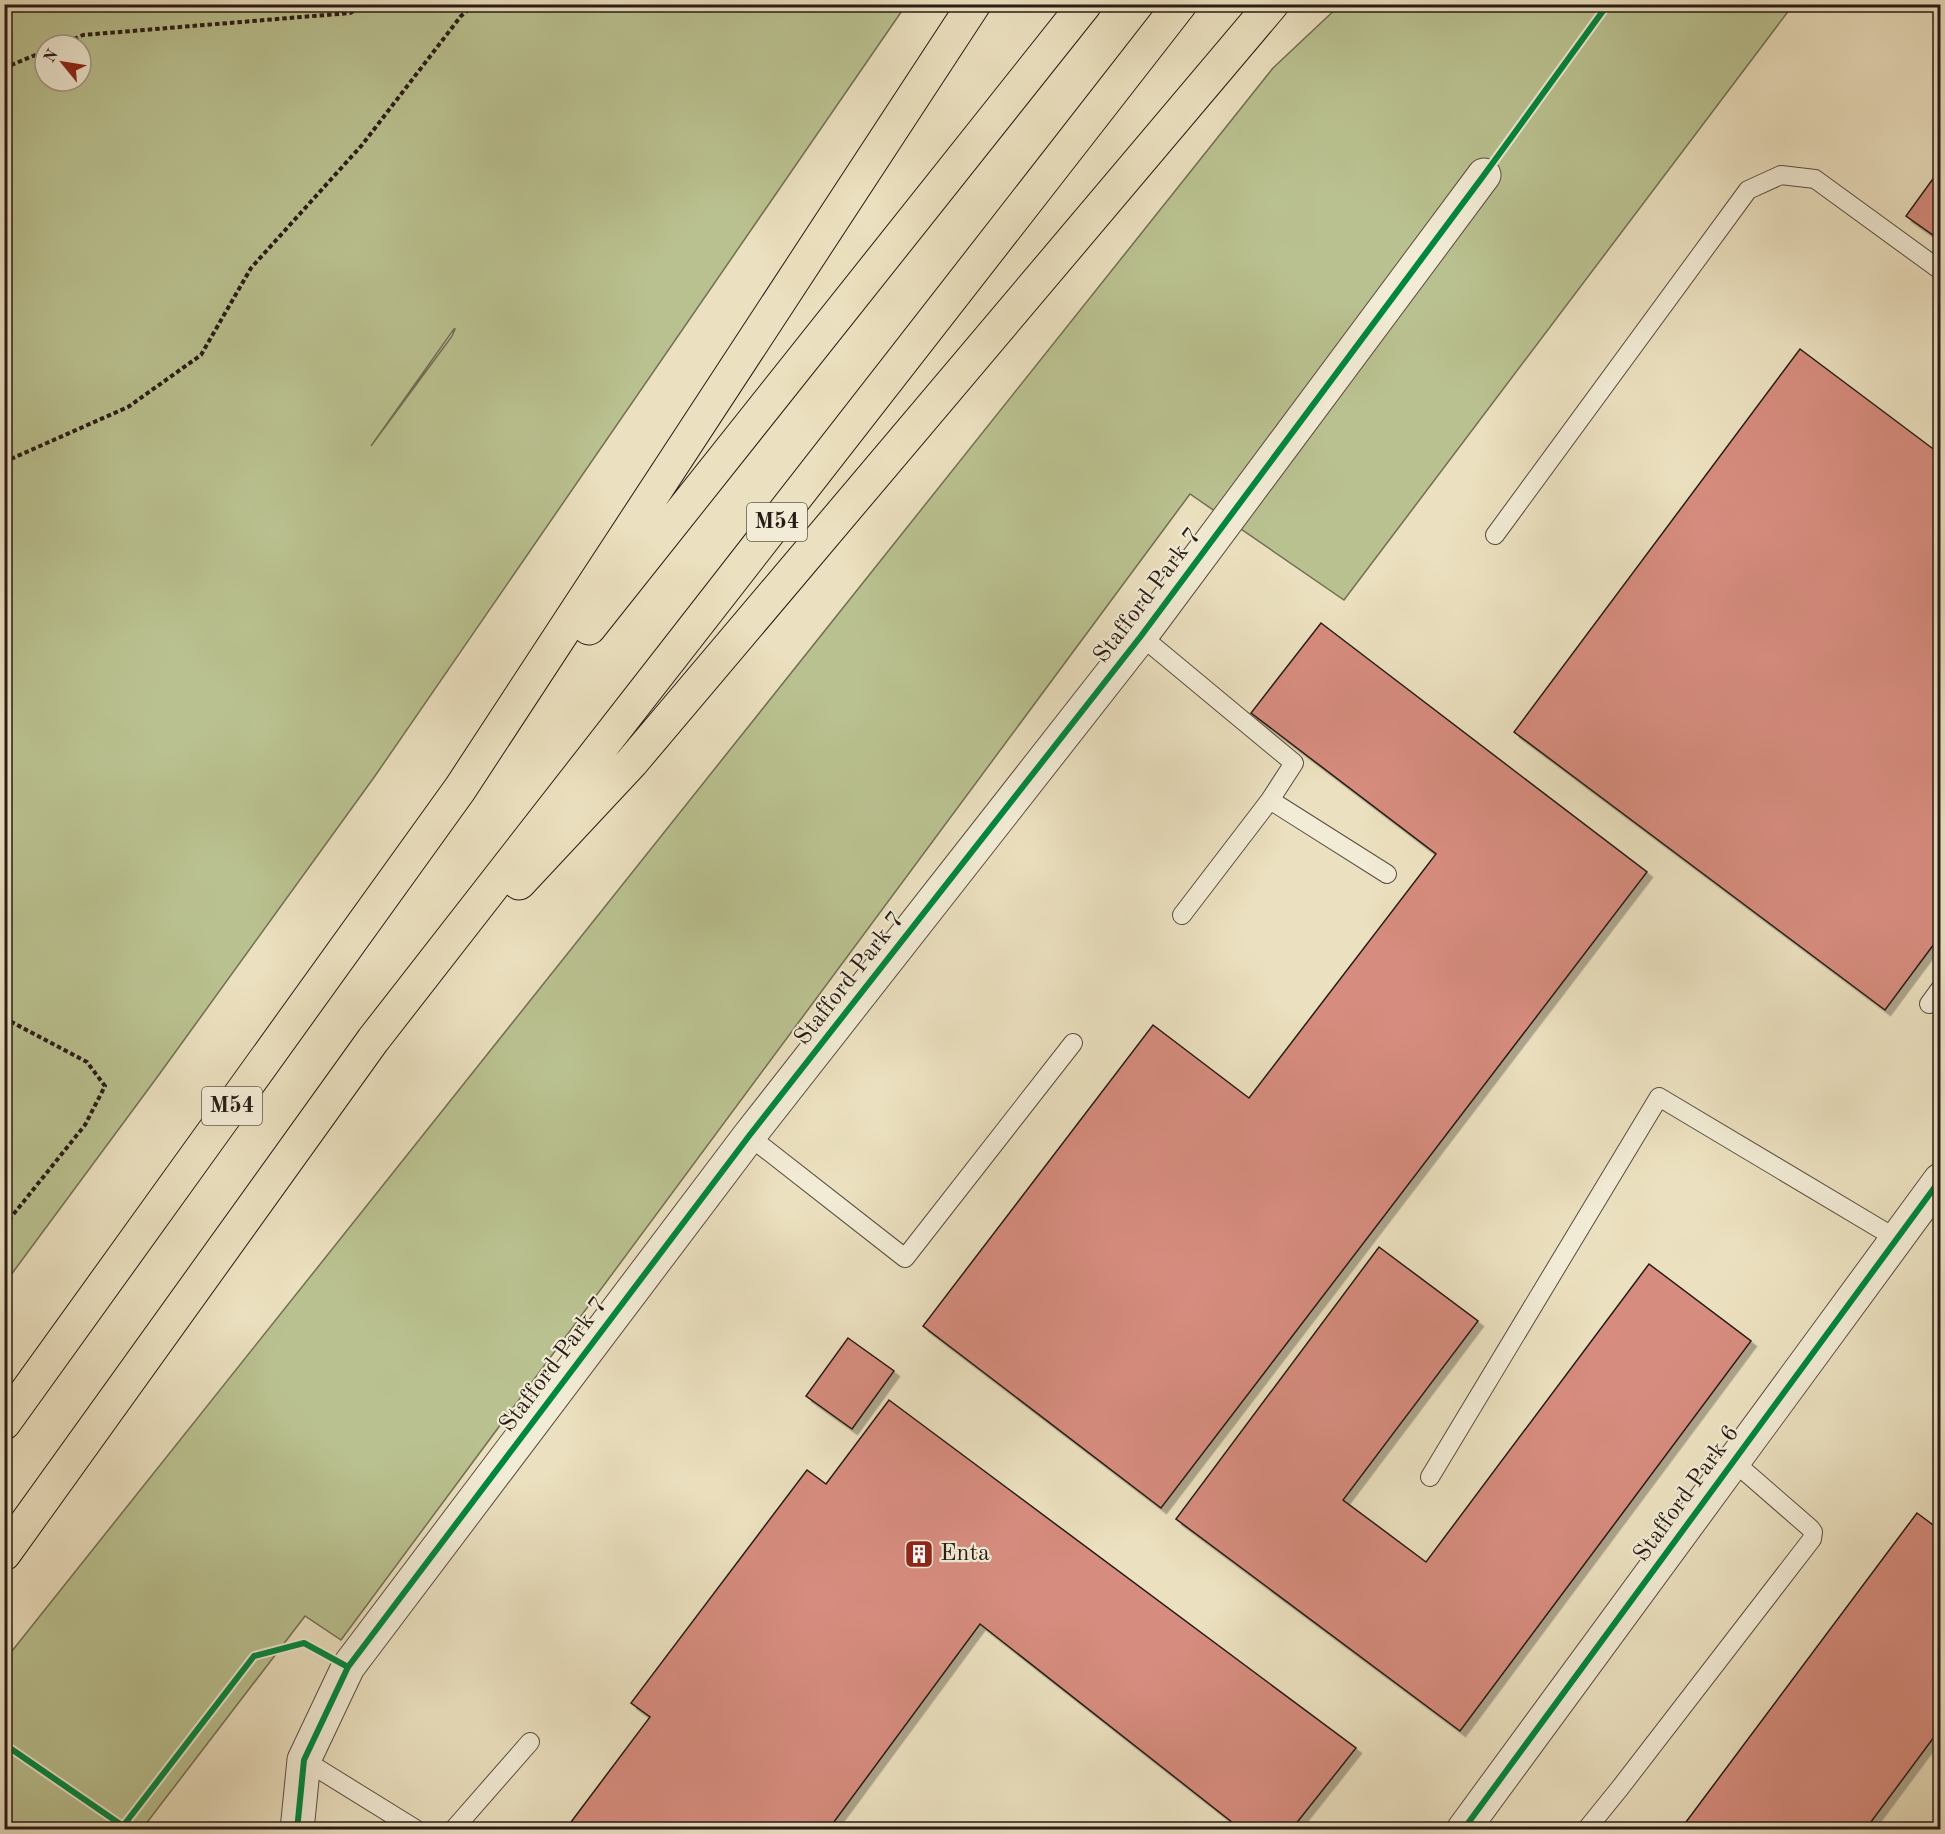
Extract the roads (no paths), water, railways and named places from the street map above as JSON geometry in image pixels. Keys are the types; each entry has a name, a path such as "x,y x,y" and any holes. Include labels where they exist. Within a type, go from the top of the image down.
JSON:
{"highway":[{"path":"460,789 974,4"},
{"name":"M54","path":"4,1423 460,789 1085,4"},
{"name":"M54","path":"4,1554 373,1040 1180,4"},
{"path":"373,1040 632,762 1272,4"}],"street":[{"name":"Stafford Park 7","path":"297,1830 304,1760 348,1667 750,1136 1141,636 1484,175"},
{"name":"Stafford Park 6","path":"1463,1830 1941,1180"}],"lane":[{"path":"1495,535 1748,190 1781,175 1815,179 1941,270"},
{"path":"1141,636 1294,763 1270,800 1182,915"},
{"path":"1270,800 1387,874"},
{"path":"1929,1004 1941,989"},
{"path":"750,1136 905,1258 1073,1043"},
{"path":"1430,1477 1659,1096 1897,1239"},
{"path":"1586,1830 1812,1539 1813,1532 1810,1528 1733,1461"},
{"path":"453,1830 530,1742"},
{"path":"304,1760 417,1830"}],"place":[{"name":"Enta","path":"919,1554"}]}
